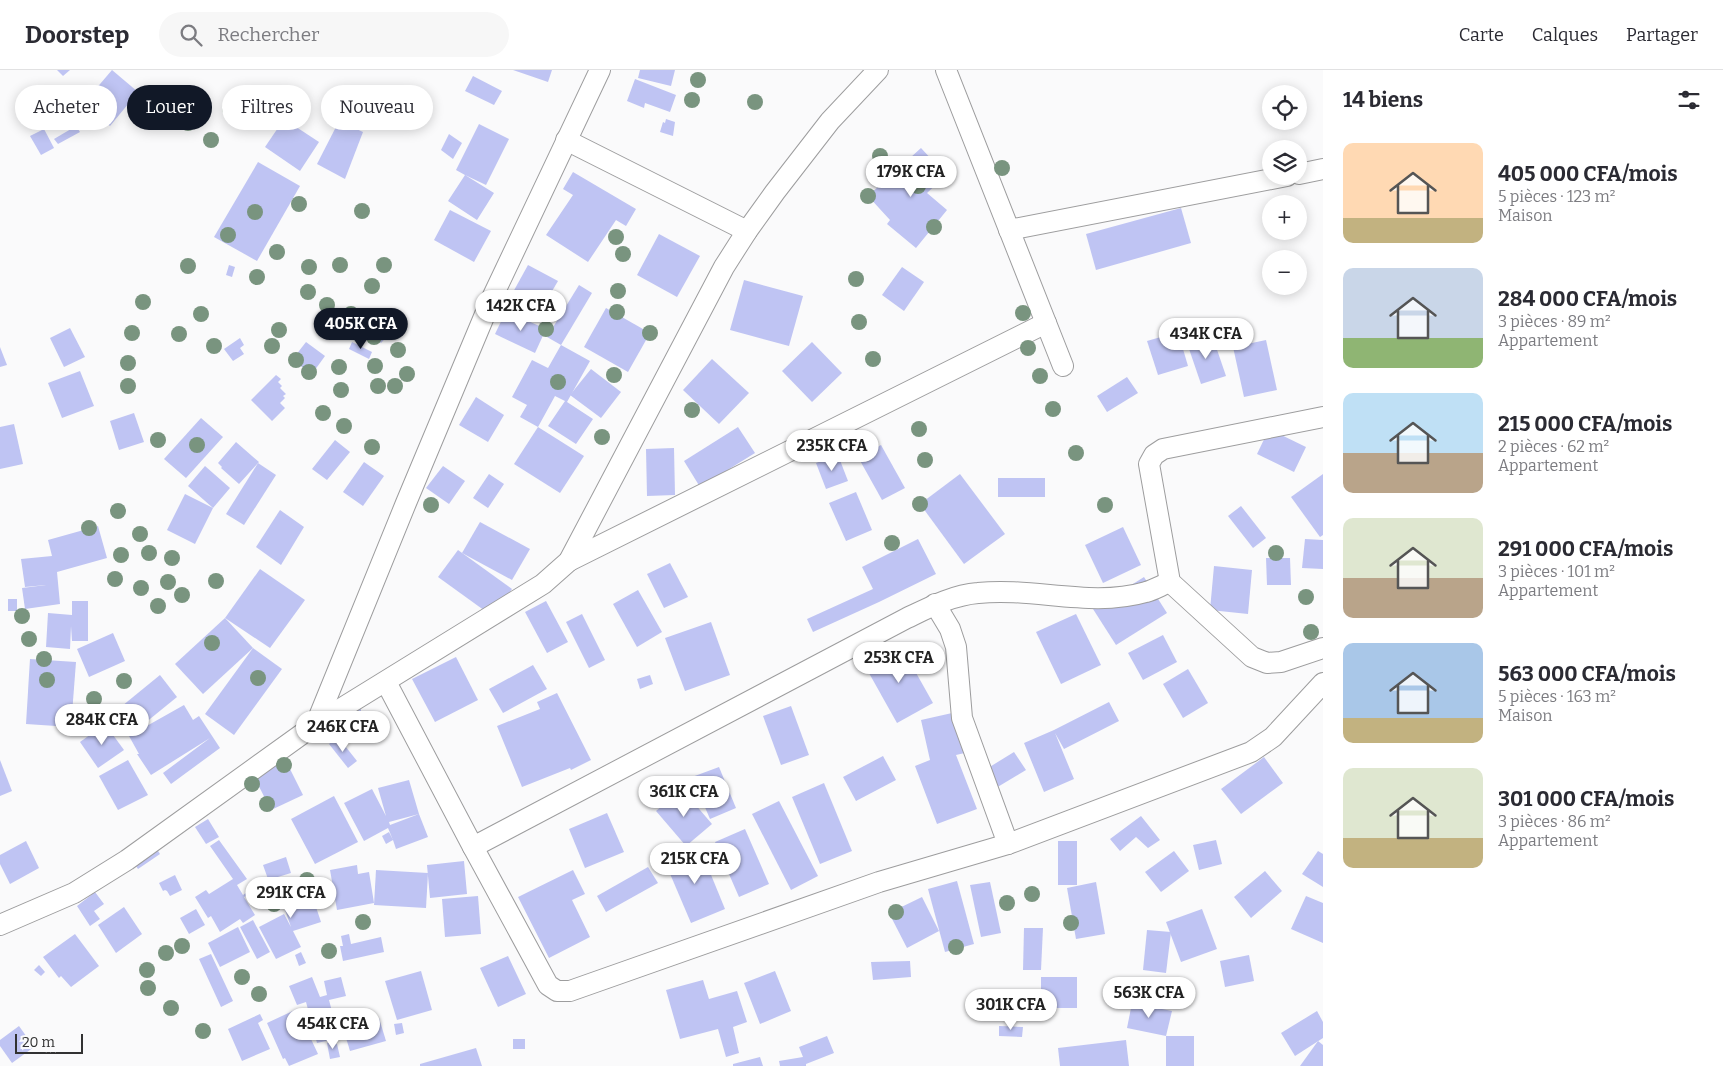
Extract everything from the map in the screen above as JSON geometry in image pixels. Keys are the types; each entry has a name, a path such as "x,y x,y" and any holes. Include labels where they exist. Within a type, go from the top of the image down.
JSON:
{"street":[{"path":"316,724 491,300 600,70"},
{"path":"569,561 724,267 747,232 830,121 878,70"},
{"path":"946,70 1063,366"},
{"path":"566,140 747,232"},
{"path":"1307,172 1323,169"},
{"path":"1009,230 1262,181"},
{"path":"0,925 74,893 127,860 316,724 543,584 569,561 1046,323"},
{"path":"1323,417 1163,449 1154,455 1149,464 1170,582 1252,657 1267,663 1281,662 1323,648"},
{"path":"473,847 935,604 956,597 978,593 1013,592 1092,598 1123,597 1146,592 1170,582"},
{"path":"935,604 950,630 956,647 962,718 1008,844"},
{"path":"386,682 548,985 557,991 570,991 879,882 1008,844 1251,752 1273,737 1323,683"}],"building":[{"path":"57,70 70,70 63,76"},
{"path":"112,70 130,85 127,85 127,105 117,118 117,85 99,85"},
{"path":"513,70 552,70 548,82"},
{"path":"640,70 675,70 671,86 638,78"},
{"path":"473,76 502,91 494,105 465,91"},
{"path":"635,79 676,95 670,112 645,103 644,108 627,101"},
{"path":"666,119 675,122 673,136 660,132"},
{"path":"479,124 509,139 486,185 456,170"},
{"path":"45,130 54,148 41,155 30,136"},
{"path":"69,130 79,130 80,132 58,144 54,139"},
{"path":"277,130 301,130 319,142 300,171 265,147"},
{"path":"334,130 359,130 363,132 345,179 317,164"},
{"path":"449,134 462,143 453,159 441,150"},
{"path":"921,148 946,175 927,193 947,210 916,248 887,224 890,220 868,196"},
{"path":"258,162 300,186 257,261 214,237"},
{"path":"573,172 636,209 626,226 616,220 588,262 546,235 573,195 563,189"},
{"path":"465,175 494,193 477,220 448,201"},
{"path":"1181,208 1191,243 1096,270 1086,234"},
{"path":"450,210 491,231 474,262 434,240"},
{"path":"659,234 700,256 677,297 637,275"},
{"path":"229,265 235,267 232,277 226,275"},
{"path":"528,265 558,281 541,310 512,294"},
{"path":"902,267 924,282 904,311 882,295"},
{"path":"744,280 803,296 789,346 730,330"},
{"path":"579,285 592,293 561,345 547,337"},
{"path":"382,308 399,324 381,343 364,327"},
{"path":"606,308 650,333 628,372 584,347"},
{"path":"506,311 546,329 535,353 495,334"},
{"path":"70,328 85,357 64,367 50,338"},
{"path":"1178,332 1188,366 1158,375 1147,341"},
{"path":"1212,335 1226,376 1201,384 1187,343"},
{"path":"240,338 244,345 240,348 244,354 233,361 224,349"},
{"path":"1266,340 1277,390 1244,397 1233,347"},
{"path":"306,342 325,356 312,374 292,360"},
{"path":"352,342 372,352 369,359 349,349"},
{"path":"812,342 842,373 812,402 782,371"},
{"path":"561,345 590,361 567,402 593,419 576,444 548,426 565,401 555,396 538,427 520,417 527,405 512,397 532,360 548,368"},
{"path":"0,347 7,365 0,367"},
{"path":"712,359 749,393 719,424 683,390"},
{"path":"591,369 621,392 601,418 570,395"},
{"path":"80,371 94,406 62,418 48,383"},
{"path":"276,375 281,379 278,382 282,386 280,388 286,394 280,403 285,408 272,421 251,400"},
{"path":"1127,377 1138,393 1107,412 1097,396"},
{"path":"476,397 504,415 488,442 459,425"},
{"path":"134,413 144,442 119,450 110,421"},
{"path":"201,418 223,437 186,478 164,459"},
{"path":"14,424 23,464 0,469 0,427"},
{"path":"538,427 584,456 560,493 514,464"},
{"path":"738,427 755,453 700,487 684,461"},
{"path":"1269,429 1306,447 1294,472 1257,454"},
{"path":"335,440 350,452 327,480 312,469"},
{"path":"236,442 259,462 239,484 218,463"},
{"path":"881,445 905,488 882,500 858,457"},
{"path":"674,448 675,495 647,496 646,449"},
{"path":"838,455 848,481 826,489 816,463"},
{"path":"364,462 384,476 363,506 343,492"},
{"path":"258,463 276,475 244,525 226,514"},
{"path":"205,466 230,488 213,508 188,486"},
{"path":"443,466 465,481 449,504 426,488"},
{"path":"489,474 504,484 488,508 473,498"},
{"path":"960,474 1005,534 964,564 920,504"},
{"path":"1323,474 1323,535 1320,537 1291,497"},
{"path":"998,478 1045,478 1045,497 998,497"},
{"path":"856,492 872,530 846,541 829,503"},
{"path":"185,494 213,508 195,544 167,530"},
{"path":"1241,506 1266,538 1253,548 1228,516"},
{"path":"280,510 304,527 281,565 256,547"},
{"path":"480,522 530,549 512,580 462,553"},
{"path":"98,526 107,558 57,572 60,604 25,609 22,588 46,585 25,587 21,559 52,556 48,540"},
{"path":"1123,527 1141,565 1103,583 1085,545"},
{"path":"918,539 936,574 813,632 807,619 873,589 862,567"},
{"path":"1305,539 1323,540 1323,569 1302,568"},
{"path":"458,550 512,589 492,616 438,577"},
{"path":"1266,558 1290,558 1291,585 1267,585"},
{"path":"670,563 688,597 664,608 647,574"},
{"path":"1214,566 1252,570 1248,614 1210,610"},
{"path":"260,569 305,600 270,648 225,618"},
{"path":"1144,577 1167,613 1116,645 1093,609"},
{"path":"638,590 662,632 637,647 613,604"},
{"path":"8,599 17,599 17,611 8,611"},
{"path":"72,601 88,601 88,641 72,641 71,626 70,649 46,647 48,613 72,615"},
{"path":"546,601 568,642 547,653 525,612"},
{"path":"582,614 605,660 589,668 566,622"},
{"path":"1076,614 1101,665 1061,684 1036,632"},
{"path":"225,618 253,648 203,694 175,664"},
{"path":"711,622 730,675 685,691 665,638"},
{"path":"113,633 125,661 89,677 77,649"},
{"path":"1163,635 1177,662 1143,680 1128,653"},
{"path":"901,646 933,703 897,723 865,666"},
{"path":"253,648 282,669 234,735 205,714"},
{"path":"456,657 478,700 435,722 412,679"},
{"path":"30,659 76,662 71,727 26,724"},
{"path":"533,665 547,689 503,713 489,689"},
{"path":"1188,669 1208,703 1183,718 1163,684"},
{"path":"160,675 177,697 129,736 111,715"},
{"path":"650,675 653,684 640,689 637,679"},
{"path":"557,693 591,760 571,770 570,768 522,787 497,726 540,709 537,702"},
{"path":"1109,702 1119,721 1064,749 1055,733 1074,779 1044,792 1024,743"},
{"path":"184,705 193,720 199,716 220,748 171,784 163,773 210,738 151,775 137,754 139,754 129,736"},
{"path":"791,706 809,755 781,765 763,716"},
{"path":"352,709 361,709 361,726 352,726"},
{"path":"961,711 969,752 956,755 977,809 937,824 915,766 930,760 921,720"},
{"path":"105,724 124,750 98,768 80,742"},
{"path":"338,737 357,761 348,768 329,744"},
{"path":"281,751 303,795 271,810 249,767"},
{"path":"1014,752 1026,770 986,794 975,776"},
{"path":"883,756 896,780 856,801 843,777"},
{"path":"1264,757 1283,783 1241,814 1221,789"},
{"path":"0,760 12,791 0,796"},
{"path":"128,760 148,795 118,810 99,776"},
{"path":"719,767 736,808 710,819 692,777"},
{"path":"409,780 428,837 396,849 388,828 364,841 344,803 372,789 386,816 378,788","holes":["419,814 390,825 389,822"]},
{"path":"824,783 852,851 820,864 792,797"},
{"path":"682,789 712,824 686,846 656,811"},
{"path":"334,796 358,842 315,864 291,819"},
{"path":"779,801 818,876 791,890 752,814"},
{"path":"607,813 624,852 585,868 569,829"},
{"path":"1141,816 1160,840 1148,848 1136,837 1120,851 1110,839"},
{"path":"208,819 219,837 206,844 195,827"},
{"path":"745,829 769,884 739,897 715,842"},
{"path":"389,832 393,840 386,844 382,836"},
{"path":"148,835 160,854 138,869 125,850"},
{"path":"219,840 247,879 237,885 243,895 257,885 262,893 251,900 248,895 244,897 255,915 243,923 240,919 220,932 211,916 208,918 195,897 206,890 209,894 233,879 210,846"},
{"path":"1216,840 1222,864 1199,870 1193,845"},
{"path":"26,841 39,868 10,884 0,864 0,855"},
{"path":"1058,841 1077,841 1077,885 1058,885"},
{"path":"700,848 725,909 691,923 665,862"},
{"path":"1174,851 1189,871 1161,892 1145,872"},
{"path":"1318,851 1323,854 1323,887 1302,874"},
{"path":"286,857 291,873 268,880 271,888 265,891 262,882 268,879 263,865"},
{"path":"464,861 467,894 430,898 427,865"},
{"path":"357,865 358,874 369,872 374,903 337,910 330,870"},
{"path":"648,867 658,883 606,912 597,896"},
{"path":"376,870 428,873 426,908 374,905"},
{"path":"573,870 585,894 572,900 590,937 549,958 518,897"},
{"path":"1265,871 1282,891 1251,918 1234,897"},
{"path":"175,875 182,890 170,896 167,891 163,891 159,883"},
{"path":"307,880 321,922 293,931 301,947 276,959 259,927 284,914 291,927 278,890"},
{"path":"957,881 974,944 945,952 928,889"},
{"path":"990,882 1001,933 981,937 970,885"},
{"path":"1096,882 1105,934 1076,939 1067,888"},
{"path":"95,892 104,904 94,911 100,919 90,926 77,906"},
{"path":"478,896 481,934 445,937 442,899"},
{"path":"1306,896 1323,903 1323,943 1291,929"},
{"path":"922,897 939,931 907,948 889,913"},
{"path":"124,907 142,934 116,953 98,925"},
{"path":"196,909 205,925 189,934 180,918"},
{"path":"1202,909 1217,949 1181,962 1166,922"},
{"path":"253,920 270,952 257,959 240,927"},
{"path":"238,927 250,952 220,967 208,943"},
{"path":"1024,928 1043,928 1041,970 1023,970"},
{"path":"1147,930 1171,932 1166,973 1143,970"},
{"path":"75,934 99,966 71,987 61,976 59,978 43,957"},
{"path":"349,934 351,944 381,937 384,952 343,961 340,946 343,946 341,936"},
{"path":"301,952 306,963 299,966 295,955"},
{"path":"211,954 233,1001 221,1007 199,959"},
{"path":"1249,955 1254,981 1225,987 1220,961"},
{"path":"508,956 526,994 498,1007 480,968"},
{"path":"910,961 911,977 873,980 871,962"},
{"path":"39,965 45,972 41,976 34,970"},
{"path":"421,971 432,1010 397,1020 385,981"},
{"path":"775,971 791,1011 760,1024 744,983"},
{"path":"312,977 320,997 327,995 324,981 341,977 346,996 329,1000 339,1038 317,1043 306,1002 297,1005 289,986"},
{"path":"1041,977 1077,977 1077,1008 1041,1008"},
{"path":"703,980 709,999 737,991 747,1022 733,1027 739,1053 726,1057 718,1029 680,1039 666,990"},
{"path":"1132,1003 1172,1011 1166,1036 1127,1028"},
{"path":"297,1009 318,1054 289,1066 285,1058 283,1059 267,1023"},
{"path":"1317,1011 1323,1022 1323,1038 1295,1056 1281,1033"},
{"path":"260,1014 263,1020 258,1023 270,1049 242,1061 228,1029"},
{"path":"379,1018 386,1041 350,1051 343,1028"},
{"path":"402,1023 404,1033 396,1035 394,1024"},
{"path":"19,1026 34,1047 12,1063 0,1046 0,1040"},
{"path":"999,1026 1023,1027 1022,1037 999,1036"},
{"path":"827,1036 834,1053 806,1064 806,1066 780,1066 779,1061 803,1057 799,1047"},
{"path":"1166,1036 1194,1036 1194,1066 1166,1066"},
{"path":"513,1039 525,1039 525,1049 513,1049"},
{"path":"1126,1040 1129,1066 1060,1066 1058,1048"},
{"path":"335,1041 340,1057 330,1059 327,1043"},
{"path":"1318,1041 1323,1045 1323,1066 1300,1066"},
{"path":"476,1048 482,1066 420,1066 420,1064"},
{"path":"760,1057 763,1066 733,1066 733,1064"}]}
